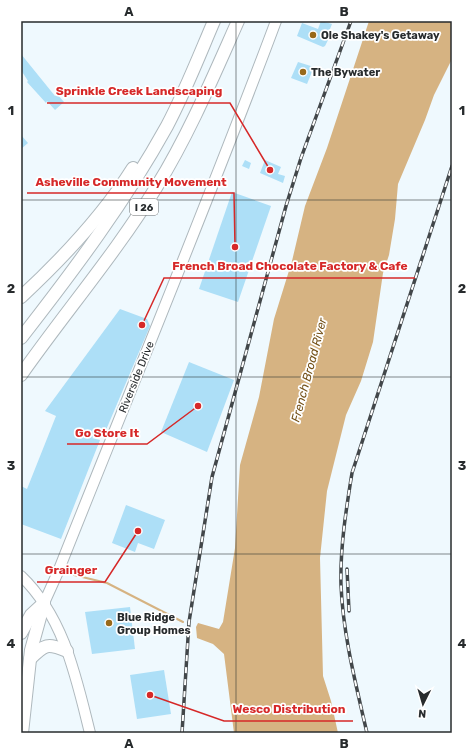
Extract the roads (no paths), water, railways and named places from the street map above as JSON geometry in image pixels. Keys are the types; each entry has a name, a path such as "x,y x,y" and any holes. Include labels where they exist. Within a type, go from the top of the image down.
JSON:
{"highway":[{"name":"I 26","path":"21,338 98,236 120,204 168,124 214,21"},
{"name":"I 26","path":"21,375 116,248 157,186 198,110 238,21"},
{"path":"21,297 75,245 102,212 150,142 185,77 193,70"},
{"path":"21,633 31,614 44,603"},
{"path":"22,733 30,659 44,603"},
{"path":"30,659 41,648 47,646 53,646 67,651"}],"main road":[{"name":"Riverside Drive","path":"44,603 58,572 154,333 242,112 276,21"},
{"path":"21,576 44,603 61,635 67,651 90,733"}],"water":[{"name":"French Broad River","path":"369,21 452,21 452,59 434,95 398,184 395,219 389,255 383,273 373,342 361,381 346,415 327,491 320,558 323,676 331,701 338,733 234,733 224,654 213,644 197,638 196,627 198,623 219,629 223,622 235,548 240,465 259,397 274,319 292,261 305,206 327,148"}],"waterway":[{"path":"74,575 107,583 183,622"}],"railway":[{"path":"182,733 189,622 212,477 286,206 301,158 351,21"},
{"path":"367,733 351,660 342,604 341,557 352,473 452,166"},
{"path":"347,569 349,611"}],"place":[{"name":"Ole Shakey's Getaway","path":"313,35"},
{"name":"The Bywater","path":"303,72"},
{"name":"Sprinkle Creek Landscaping","path":"270,170"},
{"name":"Asheville Community Movement","path":"235,247"},
{"name":"French Broad Chocolate Factory & Cafe","path":"142,325"},
{"name":"Go Store It","path":"198,406"},
{"name":"Grainger","path":"138,531"},
{"name":"Blue Ridge Group Homes","path":"109,623"},
{"name":"Wesco Distribution","path":"150,695"}]}
